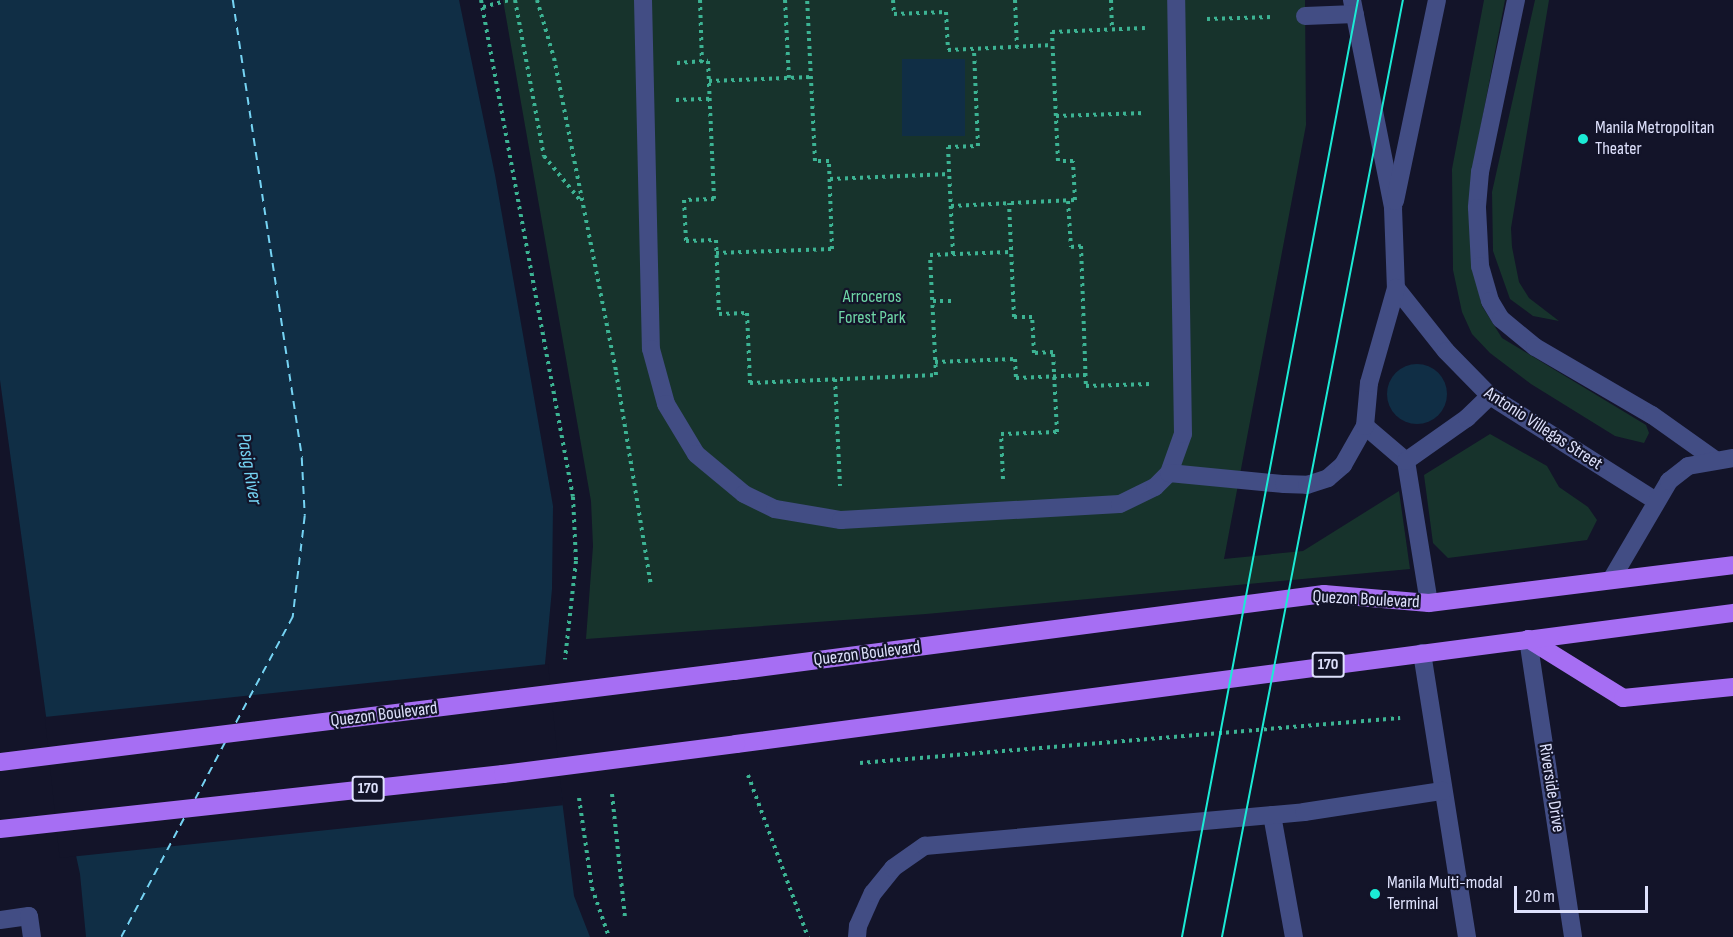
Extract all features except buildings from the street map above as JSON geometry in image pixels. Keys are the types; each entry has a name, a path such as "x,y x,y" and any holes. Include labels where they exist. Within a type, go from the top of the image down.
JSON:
{"main road":[{"name":"Quezon Boulevard","path":"0,762 1123,622 1324,594 1428,603 1733,564"},
{"name":"170","path":"0,829 503,774 1733,613"},
{"path":"1528,639 1623,699 1733,687"}],"street":[{"path":"643,0 651,349 666,404 696,454 744,494 775,509 841,520 1120,504 1155,487 1169,473 1183,434 1176,0"},
{"path":"1393,208 1437,0"},
{"path":"1516,0 1480,172 1477,208 1480,266 1490,301 1501,319 1535,347 1652,415 1714,459"},
{"path":"1169,473 1307,484 1328,478 1343,465 1365,426 1369,383 1395,288 1393,208 1354,7 1305,16"},
{"name":"Antonio Villegas Street","path":"1395,288 1446,351 1490,396 1656,501"},
{"path":"1406,461 1467,418 1490,396"},
{"path":"1365,426 1406,461 1428,603"},
{"path":"1611,580 1669,482 1688,466 1714,459 1733,458"},
{"name":"Riverside Drive","path":"1528,639 1573,937"},
{"path":"1422,653 1430,718 1467,937"},
{"path":"858,937 858,926 873,893 893,868 925,846 1272,814 1442,791"},
{"path":"1272,814 1294,937"},
{"path":"0,920 29,916 32,937"}],"path":[{"path":"482,0 573,497 576,561 564,662"},
{"path":"483,7 509,0"},
{"path":"515,0 544,156 581,201"},
{"path":"537,0 554,58 616,372 651,586"},
{"path":"700,0 702,62"},
{"path":"785,0 789,78"},
{"path":"716,253 832,249 829,161 815,161 807,0"},
{"path":"893,0 894,14 946,12 948,50 1053,45"},
{"path":"1015,0 1017,47"},
{"path":"1111,0 1112,29"},
{"path":"951,206 1075,200 1073,161 1058,161 1052,32 1305,16"},
{"path":"953,254 948,147 978,146 974,49"},
{"path":"644,64 708,61 714,199 684,200 686,241 716,240 719,314 747,313 750,383 936,375 930,255 1011,252"},
{"path":"709,81 811,77"},
{"path":"1056,116 1178,111"},
{"path":"830,179 950,174"},
{"path":"1068,201 1071,247 1081,246 1086,386 1182,383"},
{"path":"1004,511 1001,434 1057,432 1053,352 1034,353 1032,317 1014,317 1009,203"},
{"path":"933,301 954,301"},
{"path":"935,362 1015,359 1016,378 1086,375"},
{"path":"835,379 841,520"},
{"path":"854,764 1430,718"},
{"path":"759,772 747,773 808,937"},
{"path":"579,793 592,888 609,937"}],"green space":[{"name":"Arroceros Forest Park","path":"503,0 1305,0 1306,125 1224,559 1303,551 1399,491 1410,569 926,614 586,639 593,546 591,501"},
{"path":"1484,0 1505,0 1472,172 1473,267 1482,306 1502,338 1646,425 1649,433 1644,443 1615,436 1531,384 1490,353 1472,334 1462,312 1453,270 1452,169"},
{"path":"1535,0 1549,0 1511,228 1512,247 1519,282 1529,298 1559,321 1533,316 1510,299 1493,251 1492,192"},
{"path":"1490,434 1547,466 1559,487 1588,507 1597,520 1587,540 1448,558 1433,543 1424,475"}],"water":[{"name":"Pasig River","path":"0,0 459,0 495,175 553,506 552,589 545,664 574,896 590,937 86,937 80,874 46,716 0,380"},
{"path":"902,59 965,59 965,136 902,136"},
{"path":"1417,364 1434,369 1442,377 1447,394 1442,411 1434,419 1417,424 1400,419 1392,411 1387,394 1392,377 1400,369"}],"pier":[{"path":"548,664 563,805 60,858 45,717"}],"ferry route":[{"path":"233,0 302,458 305,516 293,617 235,725"},
{"path":"195,799 225,742"},
{"path":"121,937 185,816"}],"tram line":[{"path":"1182,937 1358,0"},
{"path":"1222,937 1403,0"}],"place":[{"name":"Manila Metropolitan Theater","path":"1583,139"},
{"name":"Manila Multi-modal Terminal","path":"1375,894"}]}
